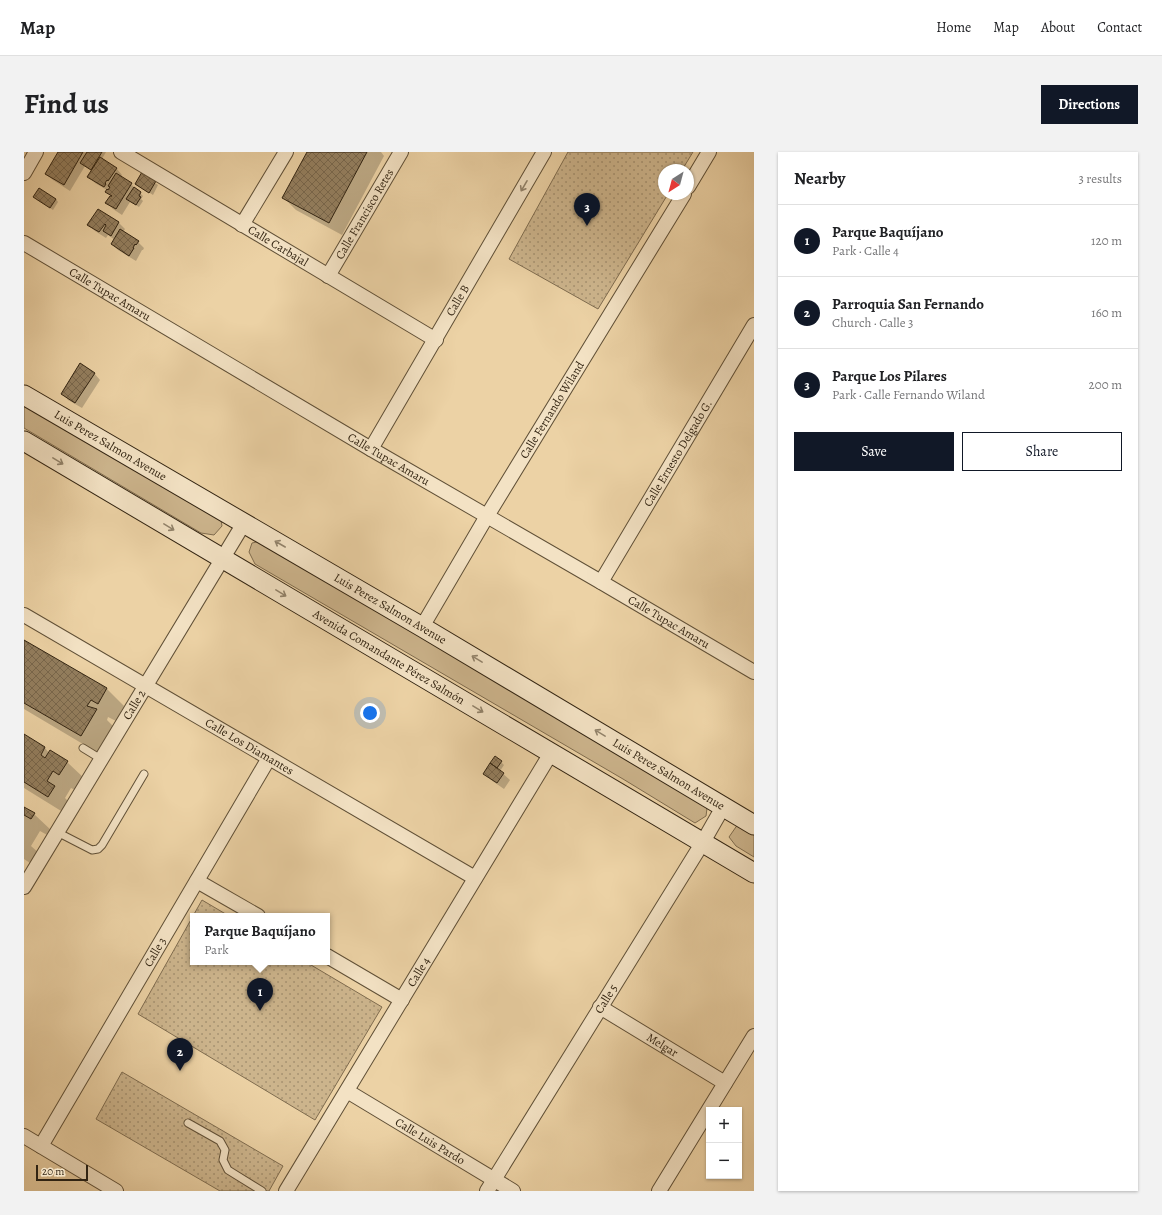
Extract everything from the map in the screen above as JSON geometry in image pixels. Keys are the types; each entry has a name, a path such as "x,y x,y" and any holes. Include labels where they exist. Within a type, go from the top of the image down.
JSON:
{"main road":[{"name":"Luis Perez Salmon Avenue","path":"24,395 422,627 754,825"},
{"name":"Avenida Comandante Pérez Salmón","path":"24,441 754,873"}],"street":[{"path":"24,173 36,152"},
{"name":"Calle Carbajal","path":"121,152 436,340"},
{"path":"242,225 286,152"},
{"name":"Calle Francisco Retes","path":"328,276 401,152"},
{"name":"Calle B","path":"371,449 436,340 544,152"},
{"path":"694,177 709,152"},
{"name":"Calle Fernando Wiland","path":"422,627 680,200"},
{"name":"Calle Tupac Amaru","path":"24,244 371,449 754,672"},
{"name":"Calle Ernesto Delgado G.","path":"601,582 754,325"},
{"name":"Calle 2","path":"24,887 244,523"},
{"name":"Calle Los Diamantes","path":"24,615 475,878"},
{"name":"Calle 4","path":"286,1191 551,752"},
{"name":"Calle 3","path":"41,1146 269,758"},
{"name":"Calle 5","path":"490,1185 703,842 723,807"},
{"path":"197,881 253,913"},
{"path":"330,958 402,1000"},
{"name":"Melgar","path":"600,1007 725,1082"},
{"path":"659,1191 754,1036"},
{"name":"Calle Luis Pardo","path":"346,1091 490,1185 513,1191"},
{"path":"24,1136 116,1191"}],"lane":[{"path":"83,748 101,759"},
{"path":"57,832 92,850 98,849 102,845 144,774"},
{"path":"188,1123 220,1141 225,1150 223,1160 228,1170 262,1191"}],"shaded area":[{"path":"568,152 693,152 686,164 658,164 658,200 664,200 598,309 509,259"},
{"path":"24,397 220,514 222,526 214,535 201,533 24,428"},
{"path":"265,540 708,801 706,816 695,823 623,779 255,564 249,552 252,543"},
{"path":"738,824 754,829 754,857 736,846 729,837"},
{"path":"202,900 224,913 195,913"},
{"path":"190,921 190,965 311,965 382,1007 315,1120 138,1014"},
{"path":"122,1072 283,1166 269,1191 220,1191 96,1119"}],"building":[{"path":"58,152 83,152 64,185 45,174"},
{"path":"87,152 102,152 91,170 80,163"},
{"path":"307,152 367,152 329,223 282,198"},
{"path":"100,157 117,168 108,181 107,180 104,187 87,177"},
{"path":"142,172 156,181 149,193 135,184"},
{"path":"116,173 132,183 116,209 105,203 110,196 112,196 105,192 110,187 108,186"},
{"path":"134,187 141,192 139,196 141,197 136,205 126,199"},
{"path":"39,188 56,199 50,208 33,197"},
{"path":"98,209 119,222 111,236 103,231 106,225 105,224 99,232 87,225"},
{"path":"120,229 139,241 136,245 135,244 129,256 111,244"},
{"path":"80,363 95,373 75,403 61,394"},
{"path":"24,640 107,688 98,704 91,700 87,706 97,709 81,736 24,703"},
{"path":"24,734 45,747 41,755 45,758 50,750 68,761 59,775 53,771 47,781 55,786 48,797 24,782"},
{"path":"495,756 502,761 497,768 490,763"},
{"path":"490,763 504,773 497,783 483,774"},
{"path":"24,807 35,813 31,819 24,815"}],"place":[{"name":"Parque Los Pilares","path":"587,226"},
{"name":"Parque Baquíjano","path":"260,1011"},
{"name":"Parroquia San Fernando","path":"180,1071"}]}
